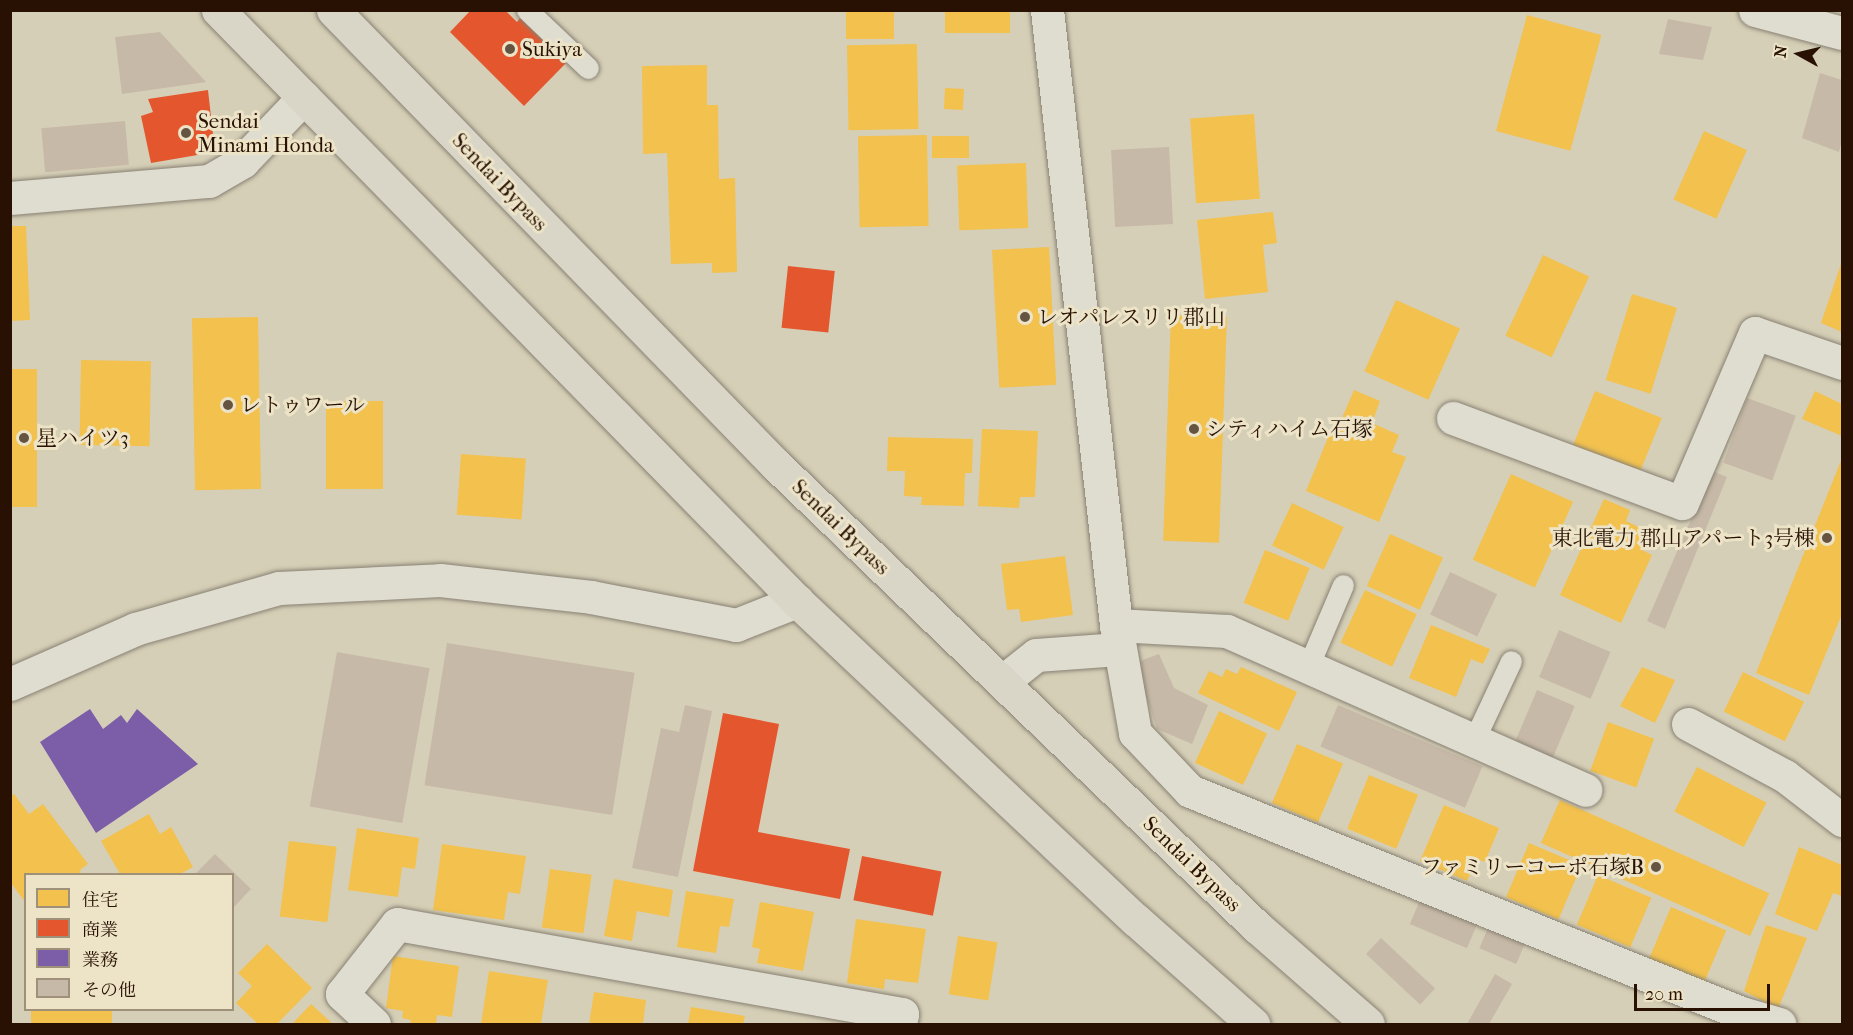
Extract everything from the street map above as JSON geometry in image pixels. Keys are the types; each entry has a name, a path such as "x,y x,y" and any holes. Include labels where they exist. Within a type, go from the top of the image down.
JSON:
{"highway":[{"path":"218,10 797,601 1136,920 1253,1024"},
{"name":"Sendai Bypass","path":"333,10 776,465 1257,927 1368,1024"}],"street":[{"path":"1047,10 1117,637 1135,733 1190,792 1741,1013 1779,1024"},
{"path":"1755,10 1842,33"},
{"path":"10,198 208,181 243,161 304,97"},
{"path":"1453,417 1682,502 1755,333 1842,363"},
{"path":"10,684 135,629 279,588 440,580 591,597 736,625 797,601"},
{"path":"1002,682 1036,655 1117,637 1227,631 1585,790"},
{"path":"1688,724 1785,776 1842,820"},
{"path":"374,1024 342,994 396,924 902,1014 900,1024"}],"lane":[{"path":"527,10 588,68"},
{"path":"1308,667 1344,585"},
{"path":"1474,740 1511,661"}],"building: 住宅":[{"path":"846,10 894,10 894,39 846,39"},
{"path":"945,10 1010,10 1010,33 945,33"},
{"path":"1527,15 1601,35 1570,151 1496,131"},
{"path":"917,44 918,129 848,130 847,45"},
{"path":"707,65 707,105 718,105 719,179 735,178 737,272 712,273 712,263 671,264 667,153 643,154 642,66"},
{"path":"945,88 964,89 963,110 944,109"},
{"path":"1254,114 1260,199 1196,203 1190,118"},
{"path":"1704,131 1747,150 1716,219 1673,200"},
{"path":"927,135 929,226 860,227 858,136"},
{"path":"932,136 969,136 969,158 932,158"},
{"path":"1026,163 1028,228 959,230 957,165"},
{"path":"1273,212 1277,243 1263,245 1268,292 1205,299 1197,220"},
{"path":"10,226 26,226 30,320 10,321"},
{"name":"レオパレスリリ郡山","path":"1049,247 1056,385 999,388 992,250"},
{"path":"1543,255 1589,277 1552,357 1505,336"},
{"path":"1842,261 1842,332 1821,323"},
{"path":"1632,294 1677,308 1651,394 1606,380"},
{"path":"1396,300 1460,328 1428,400 1364,371"},
{"name":"シティハイム石塚","path":"1171,315 1227,317 1219,543 1163,541"},
{"name":"レトゥワール","path":"258,317 261,489 195,490 192,318"},
{"path":"81,360 151,361 150,446 80,445"},
{"name":"星ハイツ3","path":"10,369 37,369 37,507 10,507"},
{"path":"1354,390 1380,401 1372,423 1399,435 1392,452 1406,457 1379,522 1306,491 1331,430 1336,432"},
{"path":"1595,391 1662,418 1638,477 1571,450"},
{"path":"1815,391 1842,404 1842,436 1802,419"},
{"path":"326,401 383,401 383,489 326,489"},
{"path":"982,429 1038,431 1035,497 1020,497 1019,508 978,506"},
{"path":"888,437 973,439 972,473 965,473 964,506 921,505 922,497 904,496 905,471 887,471"},
{"path":"461,454 526,459 522,519 457,515"},
{"name":"東北電力 郡山アパート3号棟","path":"1842,458 1842,614 1809,695 1756,673"},
{"path":"1511,474 1573,502 1535,588 1473,560"},
{"path":"1604,499 1630,510 1626,521 1649,532 1642,550 1652,555 1621,623 1560,595"},
{"path":"1292,503 1344,527 1324,570 1272,546"},
{"path":"1390,534 1443,558 1420,610 1367,586"},
{"path":"1265,550 1310,568 1288,621 1244,603"},
{"path":"1065,556 1073,615 1021,622 1019,609 1007,610 1001,564"},
{"path":"1365,590 1417,614 1392,667 1340,643"},
{"path":"1431,625 1490,649 1483,664 1471,659 1456,697 1409,678"},
{"path":"1241,667 1297,692 1279,731 1198,693 1209,671 1222,677 1226,669 1237,674"},
{"path":"1642,667 1675,680 1655,723 1620,706"},
{"path":"1743,672 1804,702 1785,741 1724,712"},
{"path":"1219,711 1267,733 1243,785 1195,763"},
{"path":"1608,722 1654,739 1636,788 1590,771"},
{"path":"1297,744 1343,764 1318,822 1272,803"},
{"path":"1697,767 1766,802 1744,847 1674,812"},
{"path":"1369,775 1418,795 1396,849 1347,829"},
{"path":"14,794 29,814 43,804 88,864 80,870 81,873 24,873 24,900 10,882 10,797"},
{"name":"ファミリーコーポ石塚B","path":"1560,800 1769,893 1750,936 1541,843"},
{"path":"1444,805 1499,828 1485,862 1477,859 1467,881 1420,861"},
{"path":"149,814 160,834 171,827 193,867 182,873 119,873 101,841"},
{"path":"357,828 419,838 415,869 402,867 398,897 348,890"},
{"path":"289,841 337,847 327,922 280,916"},
{"path":"1529,843 1581,865 1558,920 1506,897"},
{"path":"442,844 526,856 520,894 508,892 504,920 433,910"},
{"path":"1799,847 1842,865 1842,896 1833,893 1817,931 1775,914"},
{"path":"550,869 592,875 583,933 542,927"},
{"path":"1598,875 1651,898 1630,947 1577,925"},
{"path":"614,879 673,890 669,917 637,911 632,941 604,936"},
{"path":"686,891 734,899 729,927 720,926 716,953 677,947"},
{"path":"760,902 814,912 803,971 757,963 760,949 752,947"},
{"path":"1671,907 1726,930 1703,985 1648,961"},
{"path":"856,919 926,929 918,983 885,979 884,989 847,983"},
{"path":"1766,925 1807,938 1778,1009 1744,991"},
{"path":"958,936 998,942 988,1001 949,994"},
{"path":"267,944 312,988 277,1024 258,1024 236,1003 252,986 238,973"},
{"path":"393,956 459,966 452,1017 437,1015 436,1024 410,1024 411,1020 402,1018 403,1011 386,1008"},
{"path":"489,971 548,980 541,1024 481,1024"},
{"path":"594,992 646,1000 643,1024 589,1024"},
{"path":"311,1004 333,1024 292,1024"},
{"path":"691,1007 745,1016 743,1024 688,1024"},
{"path":"31,1011 112,1011 112,1024 31,1024"}],"building: 商業":[{"path":"471,10 505,10 517,22 520,18 566,63 524,106 450,32"},
{"path":"208,90 215,152 151,163 141,116 153,112 148,99"},
{"path":"788,266 835,271 828,333 782,328"},
{"path":"723,713 779,724 758,832 850,849 840,899 693,871"},
{"path":"862,856 942,871 933,916 853,900"}],"building: 業務":[{"path":"90,709 103,729 121,715 127,723 137,709 198,764 96,833 40,742"}],"building: その他":[{"path":"1668,19 1712,27 1703,60 1659,54"},
{"path":"160,32 206,82 122,94 115,37"},
{"path":"1820,73 1842,80 1842,140 1839,152 1802,138"},
{"path":"125,121 129,165 45,172 41,128"},
{"path":"1169,147 1173,224 1115,227 1111,150"},
{"path":"1747,398 1796,416 1772,481 1723,463"},
{"path":"1712,471 1727,477 1665,629 1647,621"},
{"path":"1450,572 1497,594 1477,637 1430,615"},
{"path":"1559,630 1611,652 1591,699 1539,677"},
{"path":"447,643 635,673 612,815 424,785"},
{"path":"337,652 430,668 402,823 310,807"},
{"path":"1159,654 1174,688 1208,705 1192,744 1157,729 1135,663"},
{"path":"1537,690 1575,706 1551,761 1514,745"},
{"path":"685,705 712,711 678,877 632,868 661,728 679,732"},
{"path":"1338,705 1483,766 1465,808 1320,746"},
{"path":"215,854 251,889 234,907 234,873 196,873"},
{"path":"1420,900 1477,924 1467,948 1410,924"},
{"path":"1488,928 1525,944 1516,964 1479,948"},
{"path":"1381,938 1435,988 1420,1005 1366,954"},
{"path":"1495,974 1512,984 1489,1024 1467,1024"}],"place":[{"name":"Sukiya","path":"510,49"},
{"name":"Sendai Minami Honda","path":"186,133"},
{"name":"レオパレスリリ郡山","path":"1025,317"},
{"name":"レトゥワール","path":"228,405"},
{"name":"シティハイム石塚","path":"1194,429"},
{"name":"星ハイツ3","path":"24,438"},
{"name":"東北電力 郡山アパート3号棟","path":"1827,538"},
{"name":"ファミリーコーポ石塚B","path":"1656,867"}]}
